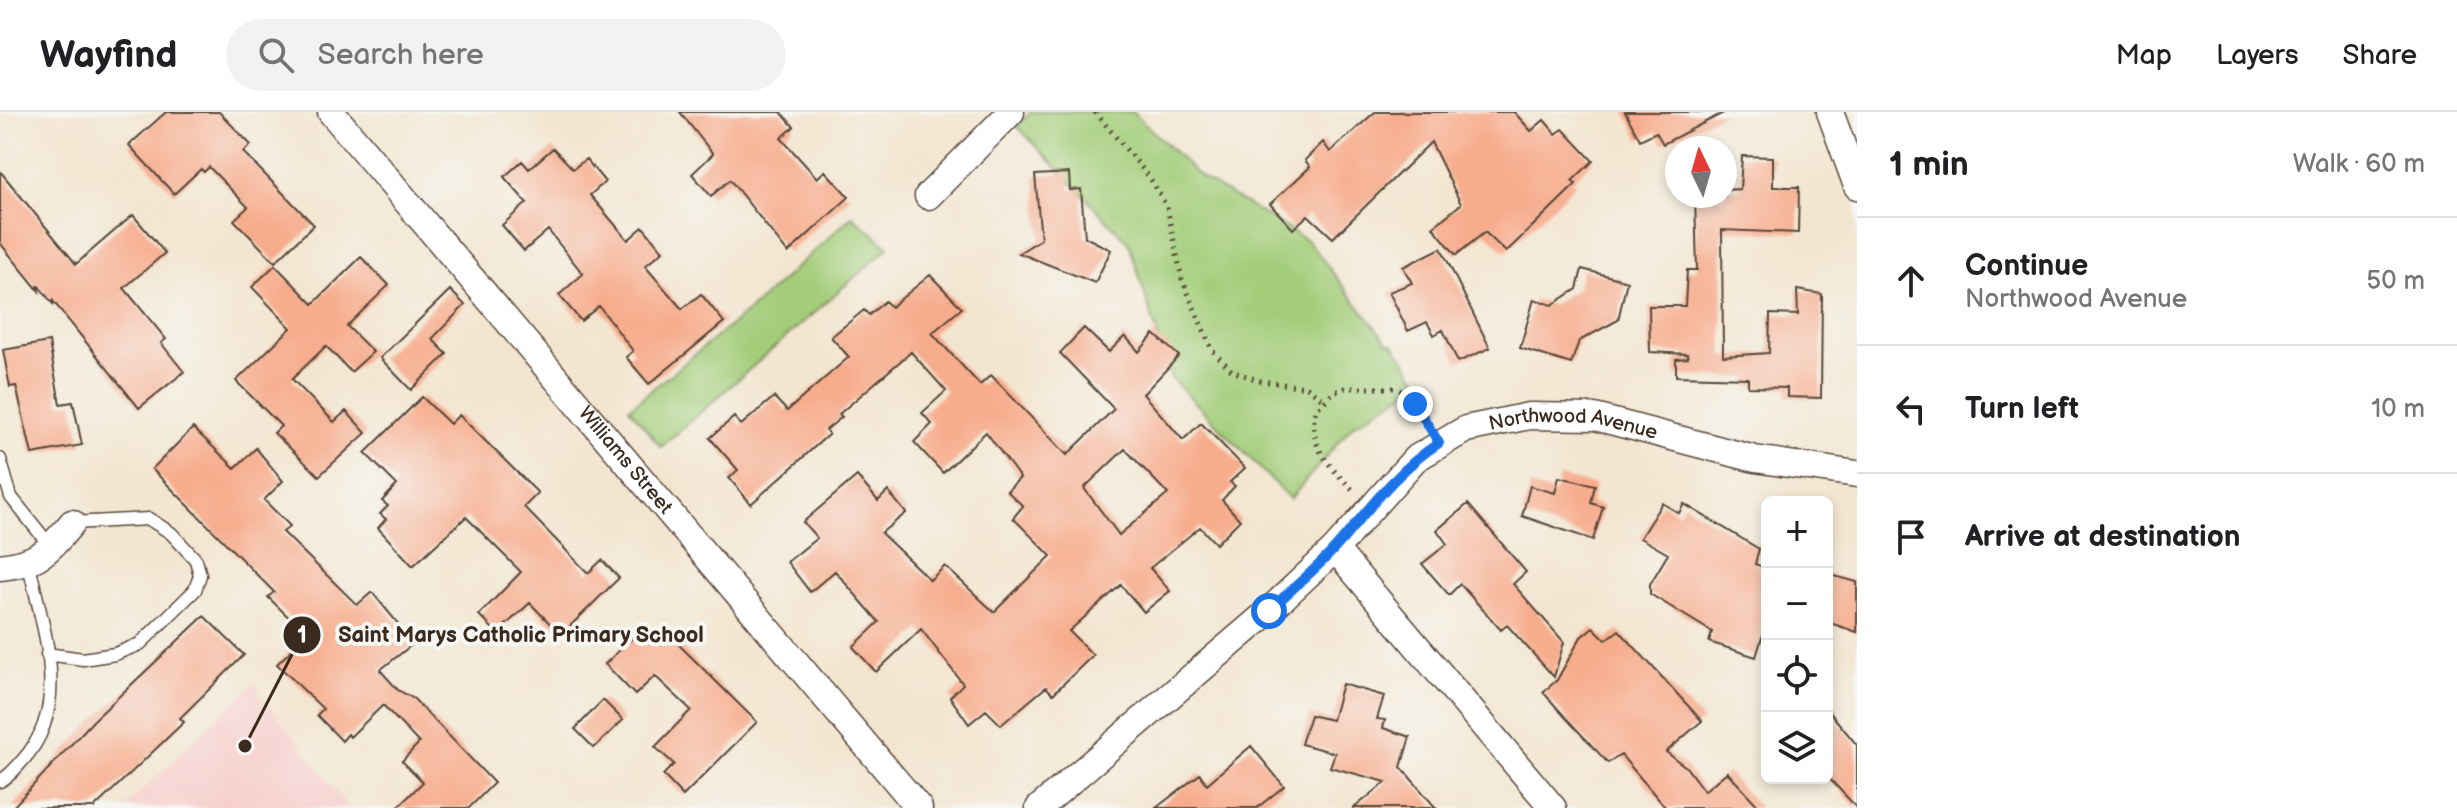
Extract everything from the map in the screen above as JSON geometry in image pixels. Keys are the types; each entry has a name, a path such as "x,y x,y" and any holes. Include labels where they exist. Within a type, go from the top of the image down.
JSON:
{"street":[{"name":"Williams Street","path":"331,112 919,808"},
{"path":"928,196 1011,112"},
{"path":"1830,112 1857,186"},
{"name":"Northwood Avenue","path":"1039,808 1269,611 1335,549 1415,459 1466,429 1494,421 1563,414 1595,417 1755,459 1857,474"},
{"path":"0,567 29,564 51,547 72,523"},
{"path":"1335,549 1553,808"}],"lane":[{"path":"0,459 11,497 51,547"},
{"path":"47,654 83,659 115,654 140,644 195,590 200,575 196,560 171,533 149,519 72,523"},
{"path":"0,781 34,748 51,711 47,654 29,564"}],"path":[{"path":"1095,112 1150,178 1167,207 1182,279 1212,350 1232,371 1261,381 1307,387 1325,401"},
{"path":"1370,507 1328,465 1319,449 1313,421 1316,410 1325,401 1345,388 1394,388 1408,394 1439,443"}],"shaded area":[{"path":"253,684 349,808 124,808"}],"green space":[{"path":"1031,112 1133,112 1200,177 1308,241 1388,343 1394,344 1420,383 1352,426 1290,499 1171,378 1129,243 1017,126"},
{"path":"852,216 889,247 661,447 629,408 753,307"}],"building":[{"path":"166,112 219,112 251,145 243,152 314,225 275,262 234,220 248,207 209,167 204,172 201,169 174,194 129,145"},
{"path":"680,112 781,112 794,127 781,138 817,178 825,171 849,197 788,253 730,180 711,196 692,174 713,154"},
{"path":"1375,112 1514,112 1531,131 1544,120 1556,134 1563,129 1593,161 1572,181 1576,184 1506,252 1485,232 1456,255 1433,227 1461,204 1431,142 1333,238 1308,215 1293,229 1270,204 1310,167 1305,160 1323,142 1330,152"},
{"path":"1625,112 1725,112 1678,136 1665,136 1663,144 1656,132 1640,140"},
{"path":"553,148 573,169 586,159 605,182 590,195 628,240 643,227 663,251 645,266 682,309 701,294 724,322 649,384 626,357 633,351 599,306 581,321 559,295 583,274 548,230 524,251 502,225 527,203 504,177 522,161 529,169"},
{"path":"1742,156 1773,157 1773,187 1799,187 1798,233 1722,230 1723,356 1769,353 1770,314 1798,315 1797,290 1822,294 1821,398 1787,397 1787,388 1748,387 1748,378 1676,376 1676,359 1688,358 1687,354 1650,352 1649,306 1685,306 1687,270 1697,270 1695,208 1737,208 1737,189 1740,189"},
{"path":"0,171 76,264 133,215 165,253 124,288 166,339 161,343 184,372 139,408 53,301 53,304 38,285 39,291 0,243"},
{"path":"1069,173 1070,190 1081,189 1085,237 1111,250 1095,283 1019,253 1041,239 1035,175"},
{"path":"1441,248 1490,348 1458,362 1443,330 1434,335 1427,322 1408,331 1389,292 1412,283 1403,267"},
{"path":"361,257 389,285 347,326 373,352 351,372 326,346 292,379 334,422 346,411 366,433 319,476 274,433 281,426 236,381 291,328 252,287 275,265 313,304"},
{"path":"1582,269 1627,281 1618,320 1579,341 1571,364 1520,348 1534,299 1552,305 1577,289"},
{"path":"930,275 962,308 932,333 980,385 991,375 1067,455 1114,409 1060,353 1084,328 1109,352 1125,336 1139,352 1154,334 1179,356 1143,394 1183,440 1201,423 1245,468 1230,482 1235,486 1222,500 1240,520 1216,544 1200,527 1150,568 1170,591 1144,612 1121,585 1069,631 1093,655 1053,694 1046,687 1001,725 986,710 969,724 950,697 963,684 921,629 876,672 853,647 879,622 835,571 810,592 787,562 817,538 803,522 857,476 878,501 888,491 906,513 881,533 930,580 945,566 994,612 1051,556 1013,518 1023,506 1007,491 1020,478 986,432 943,473 914,442 932,424 922,413 946,391 911,352 839,414 842,417 826,430 829,434 751,504 729,478 738,470 710,438 734,417 741,425 774,397 787,411 849,357 831,337 864,310 869,315 885,301 891,307","holes":["1125,449 1168,494 1119,535 1084,488"]},
{"path":"450,290 465,305 432,339 447,354 411,390 380,358"},
{"path":"49,342 60,404 73,402 82,445 32,454 16,386 10,387 3,350"},
{"path":"422,397 450,424 459,415 538,493 524,507 588,573 602,560 619,578 561,635 530,603 497,633 479,615 521,572 466,517 413,566 378,528 386,519 380,514 388,506 382,501 397,485 365,453"},
{"path":"193,428 235,468 256,448 283,481 264,500 290,526 283,532 357,605 372,592 414,643 380,670 398,690 414,699 494,783 469,808 397,808 423,782 402,761 419,743 383,705 342,741 317,715 323,709 277,664 307,635 268,597 274,592 152,469"},
{"path":"1559,477 1595,485 1591,503 1603,507 1593,540 1522,516 1530,486 1555,493"},
{"path":"1662,503 1679,513 1684,504 1759,549 1755,564 1761,566 1761,641 1756,657 1709,642 1712,632 1650,594 1650,584 1668,554 1640,538"},
{"path":"1468,504 1526,572 1513,584 1564,642 1554,677 1507,625 1501,630 1460,584 1449,595 1422,564 1447,544 1437,530"},
{"path":"1833,576 1857,582 1857,632 1833,624"},
{"path":"204,616 244,655 180,718 184,722 94,808 12,808 93,721"},
{"path":"1593,627 1606,640 1619,630 1702,721 1666,752 1686,767 1704,791 1727,772 1760,808 1666,808 1621,755 1608,763 1566,718 1543,692 1557,680 1581,637"},
{"path":"642,629 652,639 663,629 757,722 683,796 663,775 674,764 655,747 691,710 655,676 635,695 605,664"},
{"path":"1342,684 1384,696 1377,719 1385,720 1383,728 1410,737 1401,767 1436,808 1354,808 1386,782 1330,767 1335,753 1301,744 1310,715 1332,720"},
{"path":"603,700 623,720 594,748 575,729"},
{"path":"1833,716 1857,745 1857,808 1833,782"},
{"path":"1251,746 1284,786 1257,808 1156,808 1200,774 1207,784"}],"place":[{"name":"Saint Marys Catholic Primary School","path":"245,746"}],"route":[{"path":"1269,611 1335,549 1388,485 1415,459 1439,443 1415,404"}]}
